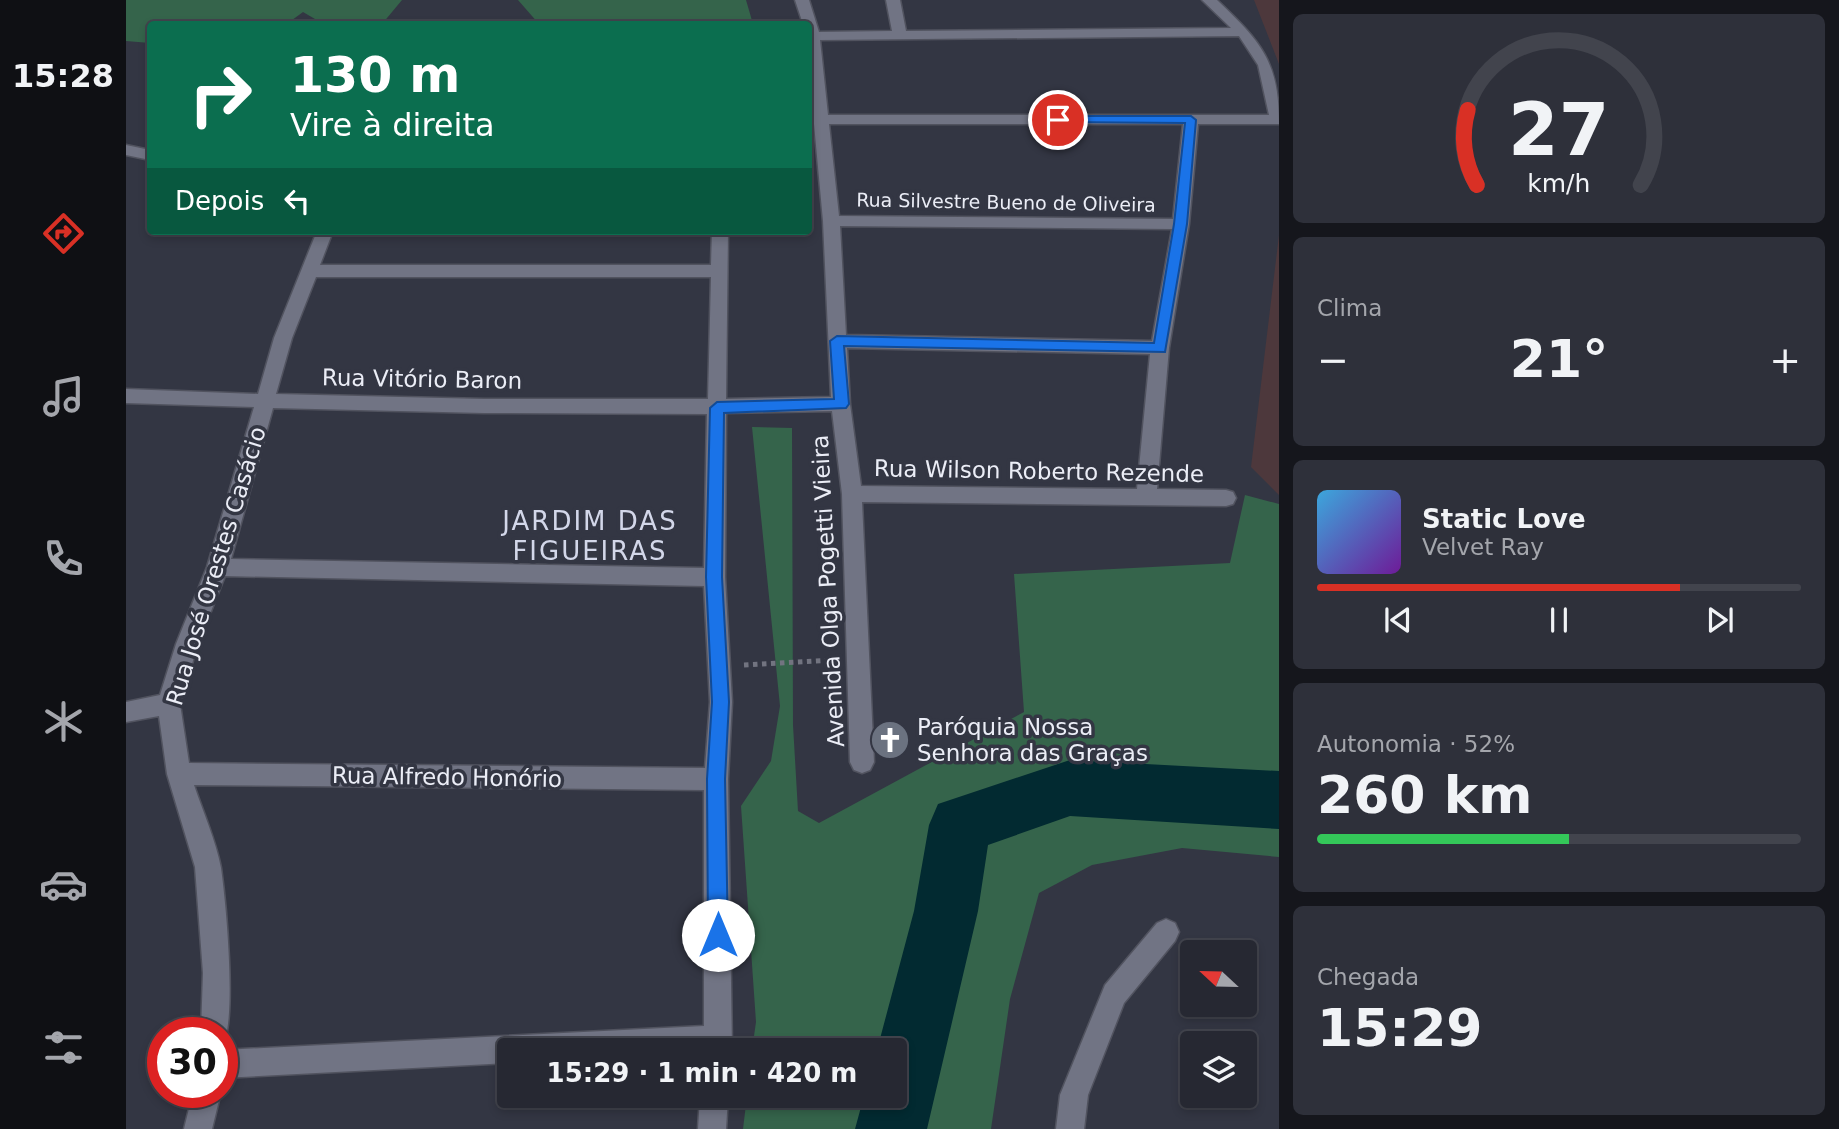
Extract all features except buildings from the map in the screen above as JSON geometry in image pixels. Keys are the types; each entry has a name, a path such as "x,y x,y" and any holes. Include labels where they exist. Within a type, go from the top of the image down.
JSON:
{"street":[{"name":"Avenida Olga Pogetti Vieira","path":"803,0 809,21"},
{"path":"893,0 900,34"},
{"path":"814,119 1278,120 1265,65 1242,32 1209,0"},
{"name":"Avenida Olga Pogetti Vieira","path":"812,32 814,119 831,221 841,404 852,494 862,762"},
{"path":"813,36 1242,32"},
{"path":"1146,496 1160,348 1181,224 1191,120"},
{"path":"126,150 147,154"},
{"name":"Rua Silvestre Bueno de Oliveira","path":"831,221 1181,224"},
{"name":"Rua José Orestes Casácio","path":"215,1017 216,973 208,867 178,774 169,704 187,644 218,566 283,338 324,235"},
{"path":"718,1038 716,779 720,702 714,577 720,235"},
{"path":"311,271 721,271"},
{"path":"837,341 1160,348"},
{"name":"Rua Vitório Baron","path":"126,396 265,401 717,408 841,404"},
{"name":"Rua Wilson Roberto Rezende","path":"852,494 1226,498"},
{"path":"218,566 714,577"},
{"path":"126,712 169,704"},
{"name":"Rua Alfredo Honório","path":"178,774 716,779"},
{"path":"1070,1129 1074,1095 1114,994 1166,932"},
{"path":"238,1063 497,1053"},
{"path":"198,1129 203,1108"},
{"path":"712,1129 714,1108"}],"path":[{"path":"765,663 858,659"}],"shaded area":[{"path":"1254,0 1279,0 1279,64"},
{"path":"1279,235 1279,495 1251,467"}],"green space":[{"path":"126,0 402,0 384,21 315,21 303,12 291,21 147,21 147,43 126,41"},
{"path":"518,0 746,0 752,21 536,21"},
{"path":"752,427 792,428 793,725 798,811 819,823 1024,712 1014,574 1230,563 1245,495 1279,504 1279,857 1182,848 1092,865 1039,893 1010,999 991,1129 743,1129 746,1108 907,1108 907,1038 754,1038 756,1022 741,806 771,761 780,706"}],"waterway":[{"path":"891,1129 946,911 960,825 1070,788 1279,800"}],"place":[{"name":"Paróquia Nossa Senhora das Graças","path":"890,740"}],"district":[{"name":"JARDIM DAS FIGUEIRAS","path":"590,536"}],"route":[{"path":"718,935 716,779 720,702 714,577 717,408 841,404 837,341 1160,348 1181,224 1191,120 1058,120"}]}
